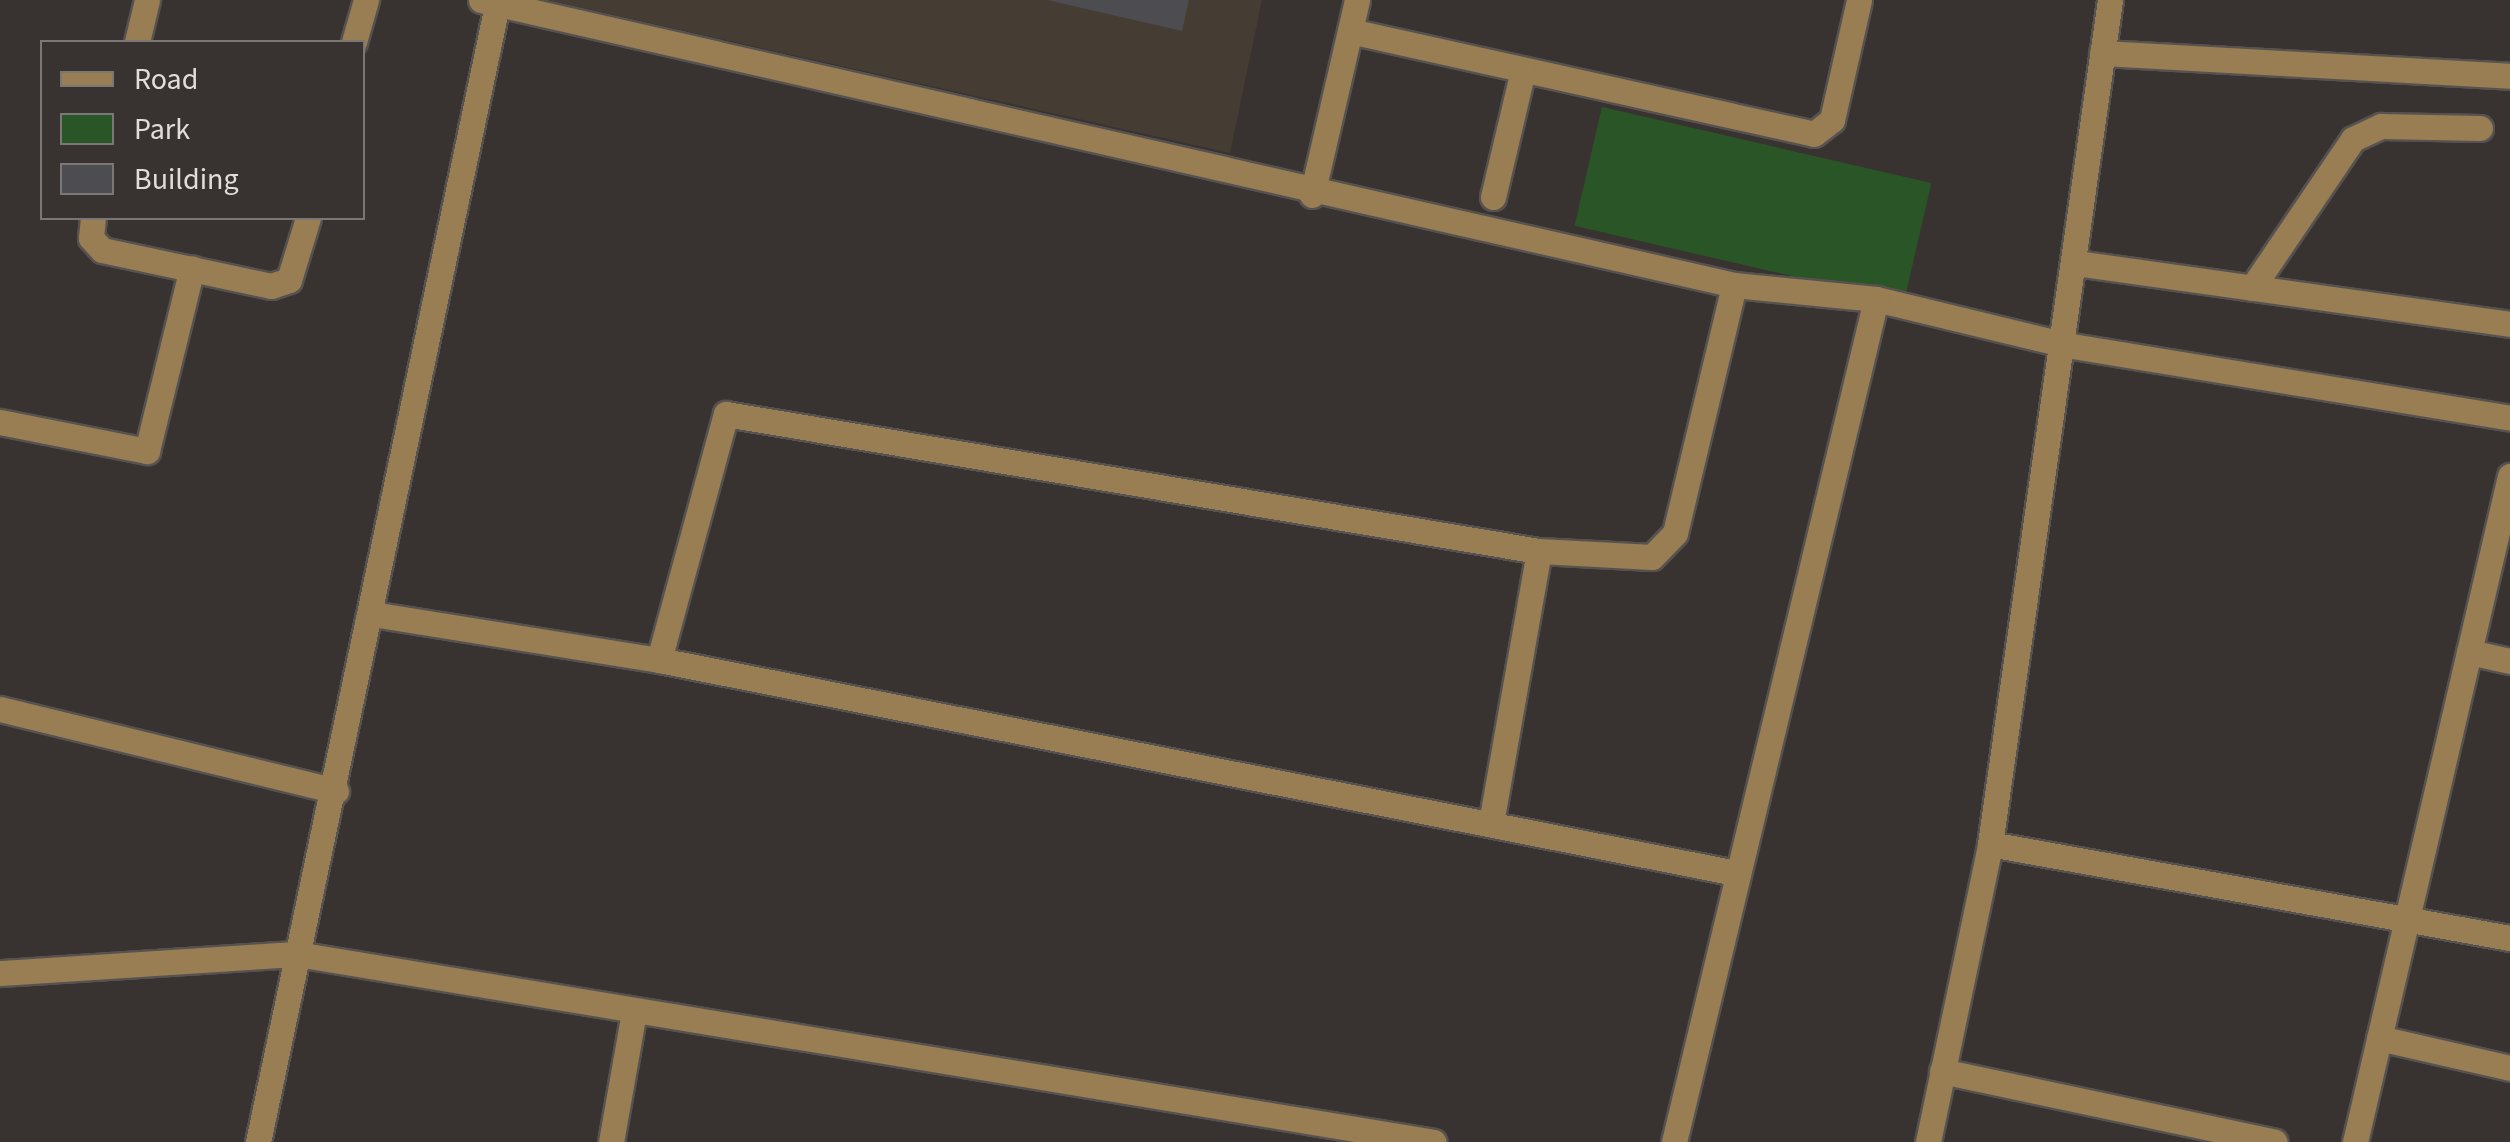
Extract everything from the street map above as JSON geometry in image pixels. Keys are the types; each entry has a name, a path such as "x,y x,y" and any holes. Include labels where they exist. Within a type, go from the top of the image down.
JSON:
{"street":[{"path":"137,40 147,0"},
{"path":"355,40 366,0"},
{"path":"1312,195 1357,0"},
{"path":"1350,31 1820,133 1832,120 1860,0"},
{"path":"1928,1142 1990,844 2066,345 2110,0"},
{"path":"258,1142 372,614 488,5 1312,195 1734,285 1876,299 2066,345 2510,418"},
{"path":"2102,52 2510,76"},
{"path":"1493,197 1522,70"},
{"path":"2252,288 2354,139 2381,126 2480,128"},
{"path":"93,220 91,238 102,250 271,286 289,280 307,220"},
{"path":"2076,264 2510,324"},
{"path":"0,422 147,451 192,268"},
{"path":"658,660 726,414 1539,551 1652,557 1675,533 1734,285"},
{"path":"1674,1142 1876,299"},
{"path":"2355,1142 2510,476"},
{"path":"1491,822 1539,551"},
{"path":"372,614 658,660 1736,873"},
{"path":"2469,652 2510,661"},
{"path":"0,709 336,791"},
{"path":"1990,844 2510,938"},
{"path":"0,972 297,954 633,1016 1324,1133 1434,1142"},
{"path":"611,1142 633,1016"},
{"path":"2379,1038 2510,1068"},
{"path":"1942,1071 2275,1142"}],"shaded area":[{"path":"547,0 1262,0 1230,153"}],"green space":[{"path":"1602,107 1931,183 1904,302 1575,226"}],"building":[{"path":"1047,0 1189,0 1182,31"}]}
